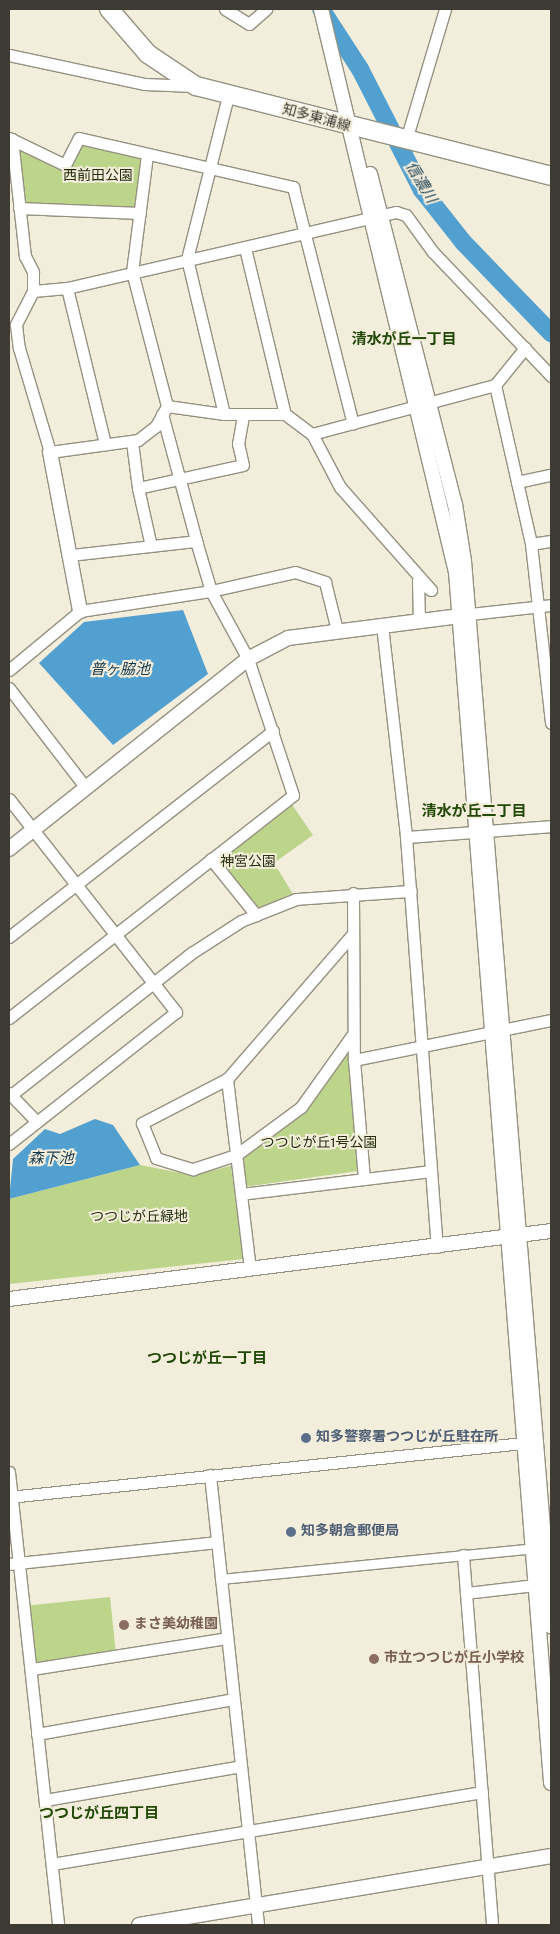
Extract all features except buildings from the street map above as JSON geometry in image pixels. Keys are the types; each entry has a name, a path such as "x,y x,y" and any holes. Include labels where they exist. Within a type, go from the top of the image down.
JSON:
{"main road":[{"name":"知多東浦線","path":"109,9 148,54 196,86 354,129 551,176"}],"street":[{"path":"225,9 249,24 266,9"},
{"path":"321,9 425,405 455,504 530,1442 543,1547 551,1783"},
{"path":"406,140 445,9"},
{"path":"9,55 144,84 196,86"},
{"path":"224,414 188,260 208,170 228,96"},
{"path":"10,139 65,165 79,138 208,170 293,187 352,424"},
{"path":"10,139 33,291 16,324 19,348 50,452 71,555 80,611"},
{"path":"9,1018 293,795 248,659 211,591 180,478 132,272 147,155"},
{"path":"19,208 140,213"},
{"path":"33,291 67,288 132,272 305,236 396,212 406,216 433,252 551,376"},
{"path":"245,248 285,414"},
{"path":"67,288 105,444"},
{"path":"312,434 495,385 525,348"},
{"path":"495,385 531,544 549,683 551,723"},
{"path":"50,452 132,442 156,426 165,410"},
{"path":"165,410 243,415 285,414 312,434 340,487 431,590 418,581 419,622"},
{"path":"138,488 243,464 238,444 243,415"},
{"path":"132,442 138,488 151,546"},
{"path":"517,482 551,475"},
{"path":"531,544 551,541"},
{"path":"71,555 151,546 197,544"},
{"path":"9,670 80,611 211,591 295,572 325,582 337,630"},
{"path":"9,849 248,659 288,638 337,630 419,622 551,605"},
{"path":"382,625 411,891 437,1247"},
{"path":"9,688 86,788"},
{"path":"9,937 273,731"},
{"path":"9,799 176,1012 9,1144"},
{"path":"406,837 482,829 551,826"},
{"path":"211,859 256,915"},
{"path":"37,1122 10,1094 155,984 192,952 256,915 296,899 353,893 411,891"},
{"path":"353,893 351,936 354,1060 364,1178"},
{"path":"351,936 227,1080 142,1123 156,1158 193,1169 236,1155 301,1107 353,1034"},
{"path":"354,1060 498,1027 551,1020"},
{"path":"227,1080 250,1268"},
{"path":"241,1194 430,1171"},
{"path":"9,1299 250,1268 437,1247 551,1231"},
{"path":"10,1497 530,1442"},
{"path":"9,1472 14,1563 32,1669 37,1734 58,1925"},
{"path":"210,1476 258,1925"},
{"path":"14,1563 217,1542"},
{"path":"220,1579 543,1547"},
{"path":"463,1555 492,1925"},
{"path":"466,1593 545,1584"},
{"path":"545,1584 551,1626"},
{"path":"32,1669 227,1638"},
{"path":"37,1734 234,1699"},
{"path":"45,1800 241,1766"},
{"path":"52,1864 482,1792"},
{"path":"139,1925 551,1856"}],"green space":[{"name":"西前田公園","path":"79,138 147,155 140,213 19,208 12,139 65,165"},
{"name":"神宮公園","path":"288,799 313,835 274,863 296,899 256,915 211,859"},
{"name":"つつじが丘1号公園","path":"348,1050 358,1171 244,1187 240,1160 304,1111"},
{"name":"つつじが丘緑地","path":"140,1165 191,1175 231,1166 243,1259 9,1284 9,1199"},
{"path":"110,1597 116,1654 36,1662 30,1605"}],"water":[{"name":"普ヶ脇池","path":"183,610 208,674 113,745 39,663 84,622"},
{"name":"森下池","path":"95,1119 113,1125 140,1165 9,1199 13,1159 45,1129 60,1134"}],"waterway":[{"name":"信濃川","path":"321,9 360,69 422,190 463,242 551,333"}],"place":[{"name":"知多警察署つつじが丘駐在所","path":"306,1438"},
{"name":"知多朝倉郵便局","path":"291,1532"},
{"name":"まさ美幼稚園","path":"124,1625"},
{"name":"市立つつじが丘小学校","path":"374,1659"}],"district":[{"name":"清水が丘一丁目","path":"404,341"},
{"name":"清水が丘二丁目","path":"474,813"},
{"name":"つつじが丘一丁目","path":"207,1360"},
{"name":"つつじが丘四丁目","path":"99,1815"}]}
